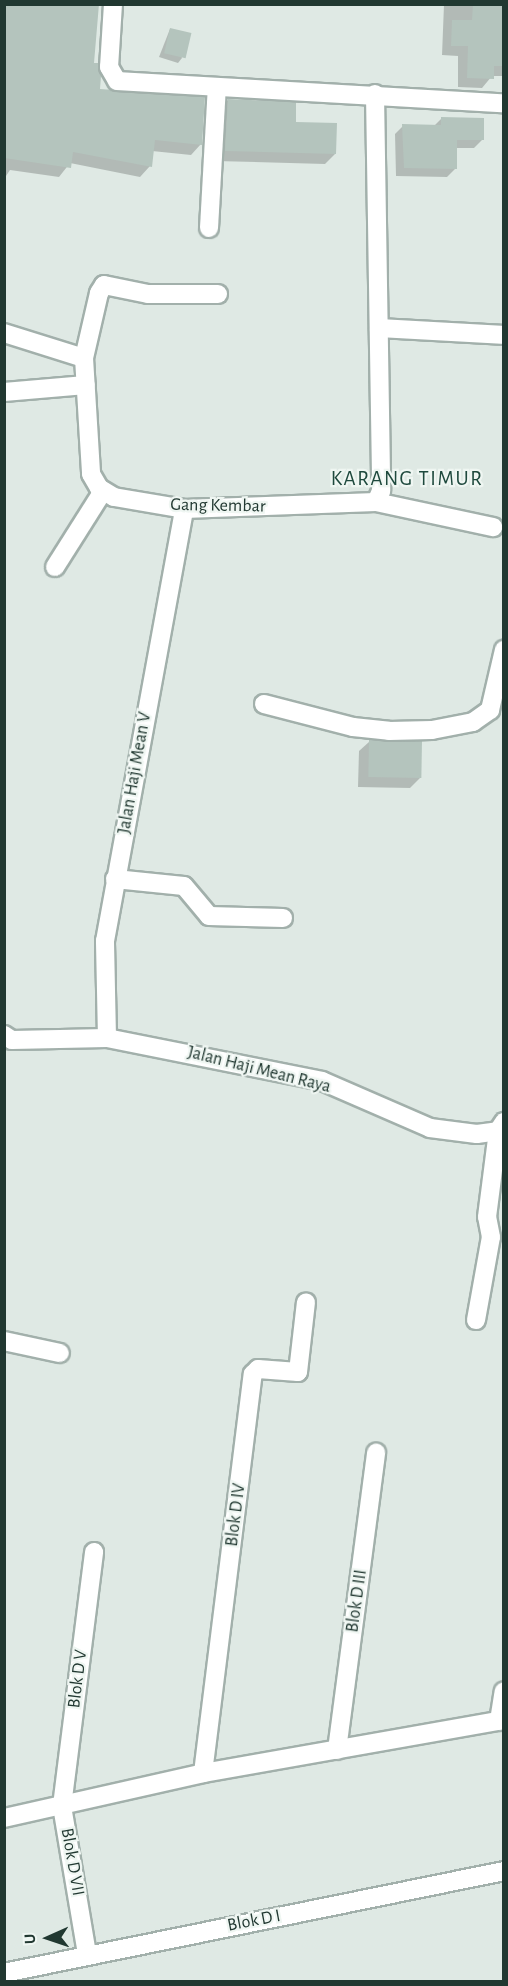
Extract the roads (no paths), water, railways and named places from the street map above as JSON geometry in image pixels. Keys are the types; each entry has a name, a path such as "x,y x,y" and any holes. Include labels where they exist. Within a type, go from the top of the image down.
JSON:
{"street":[{"path":"113,4 109,67 117,81 504,103"},
{"path":"209,228 217,87"},
{"path":"375,94 381,491 376,502"},
{"path":"55,567 103,491 91,474 84,358 99,293 104,285 148,294 218,294"},
{"path":"379,328 504,335"},
{"path":"4,333 84,358"},
{"path":"4,392 86,385"},
{"name":"Gang Kembar","path":"103,491 114,497 184,509 376,502 492,527"},
{"name":"Jalan Haji Mean V","path":"107,1038 105,941 184,509"},
{"path":"264,704 353,727 389,731 432,730 473,722 490,710 504,650"},
{"path":"115,879 184,886 209,916 283,918"},
{"name":"Jalan Haji Mean Raya","path":"4,1035 22,1041 107,1038 322,1081 430,1128 477,1134 501,1126"},
{"path":"476,1320 491,1237 487,1217 501,1126"},
{"name":"Blok D IV","path":"204,1773 254,1374 258,1369 298,1372 306,1302"},
{"path":"4,1341 60,1353"},
{"name":"Blok D III","path":"337,1750 376,1453"},
{"name":"Blok D V","path":"62,1806 94,1552"},
{"path":"4,1818 204,1773 501,1724 504,1690"},
{"name":"Blok D VII","path":"62,1806 87,1954"},
{"name":"Blok D I","path":"4,1973 87,1954 504,1871"}],"district":[{"name":"KARANG TIMUR","path":"407,479"}]}
